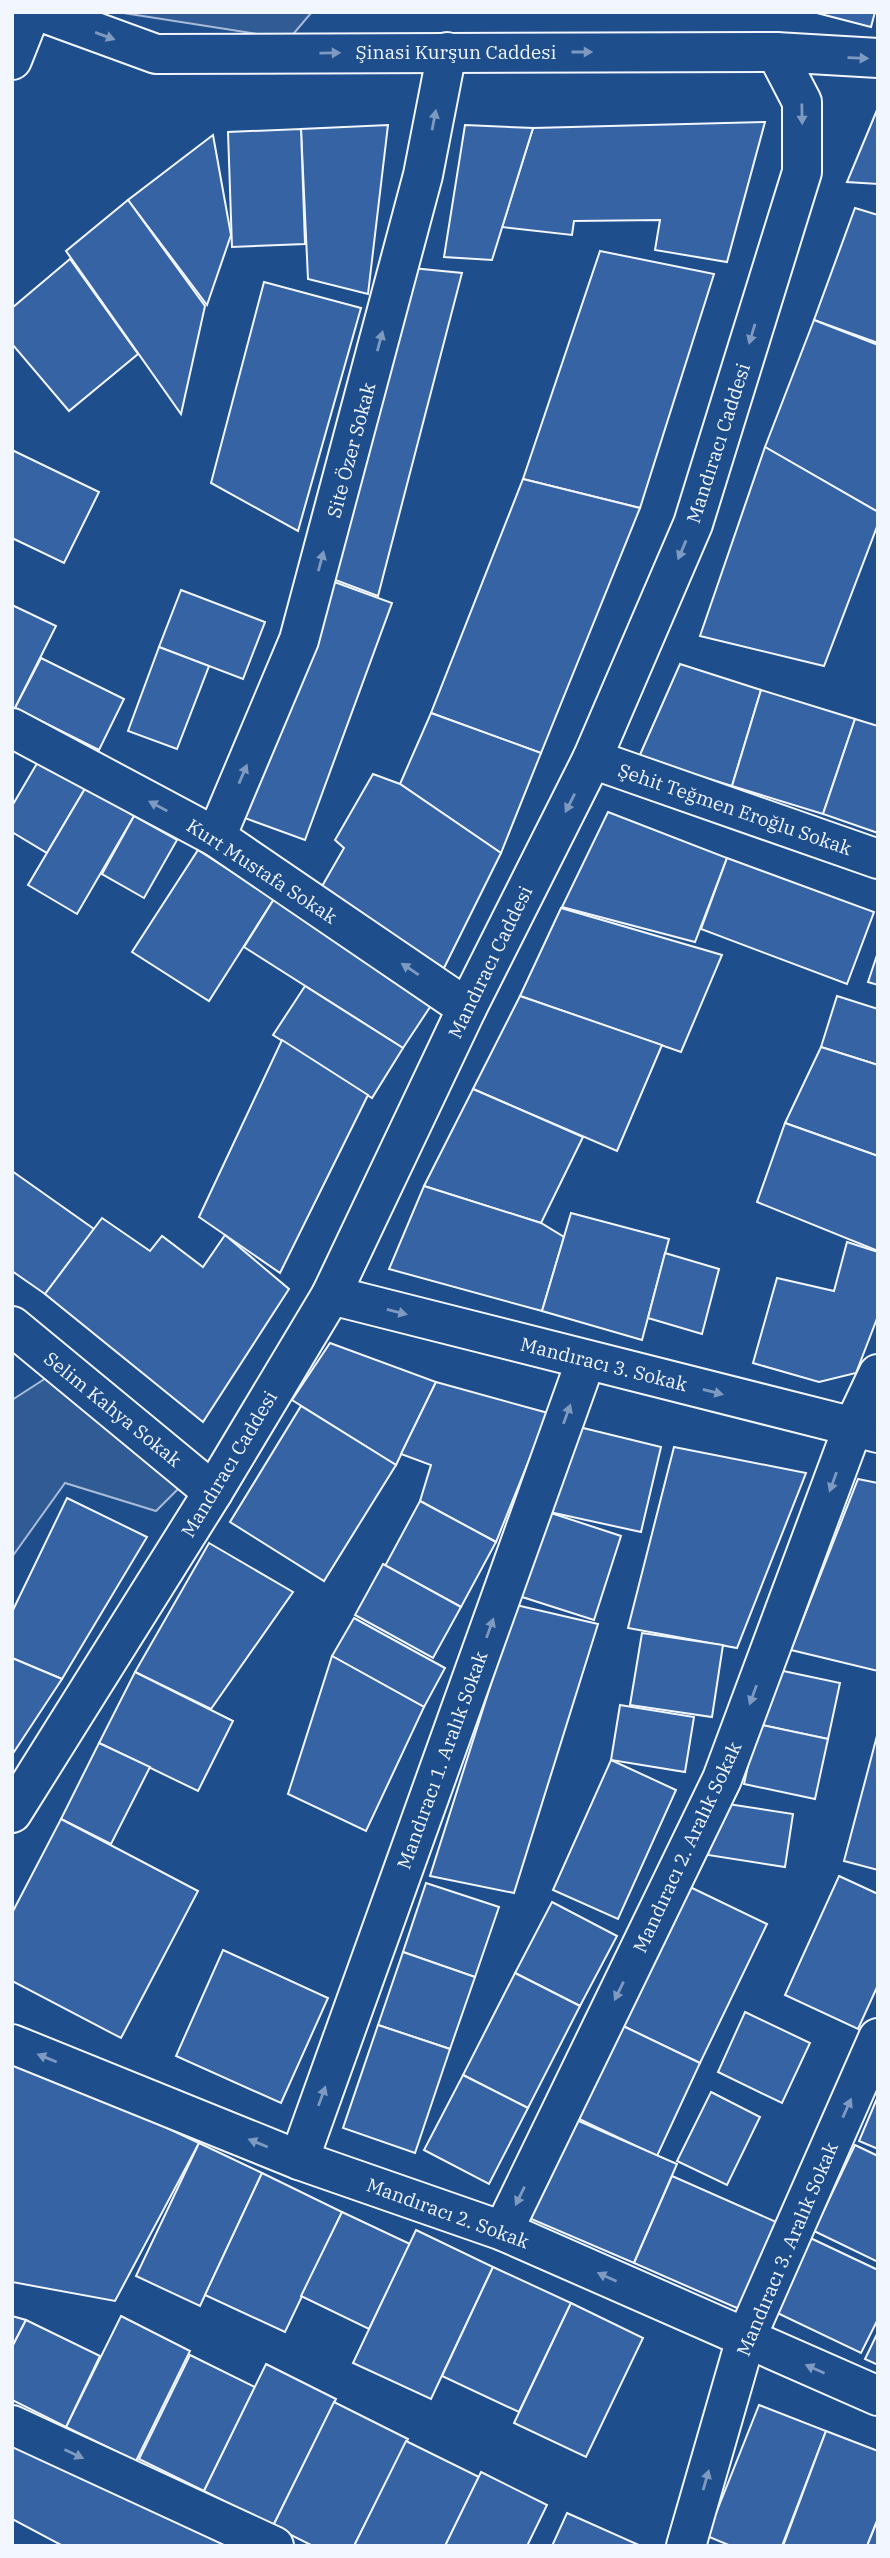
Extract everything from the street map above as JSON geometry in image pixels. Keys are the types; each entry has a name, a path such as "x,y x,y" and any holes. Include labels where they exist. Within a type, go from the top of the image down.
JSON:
{"street":[{"path":"13,58 32,12"},
{"name":"Şinasi Kurşun Caddesi","path":"41,12 156,54 776,52 878,58"},
{"name":"Site Özer Sokak","path":"216,837 299,640 423,175 447,52"},
{"name":"Mandıracı Caddesi","path":"12,1813 213,1492 331,1295 467,1008 592,759 693,524 803,173 802,102 776,52"},
{"name":"Kurt Mustafa Sokak","path":"12,728 216,837 467,1008"},
{"name":"Şehit Teğmen Eroğlu Sokak","path":"592,759 878,859"},
{"name":"Mandıracı 3. Sokak","path":"331,1295 866,1430"},
{"name":"Selim Kahya Sokak","path":"12,1326 213,1492"},
{"name":"Mandıracı 1. Aralık Sokak","path":"299,2160 586,1360"},
{"name":"Mandıracı 2. Aralık Sokak","path":"503,2231 722,1779 866,1430 878,1374"},
{"name":"Mandıracı 3. Aralık Sokak","path":"686,2546 746,2337 878,2038"},
{"name":"Mandıracı 2. Sokak","path":"12,2044 299,2160 503,2231 878,2396"},
{"path":"12,2425 275,2546"}],"shaded area":[{"path":"117,12 312,12 289,39"},
{"path":"57,1371 180,1487 156,1511 65,1483 12,1557 12,1400"}],"building":[{"path":"813,12 875,12 871,27"},
{"path":"877,110 878,184 847,182"},
{"path":"765,122 727,262 655,250 660,220 574,221 572,235 502,227 533,128"},
{"path":"388,125 368,294 308,279 301,129"},
{"path":"465,125 533,128 492,260 444,257"},
{"path":"301,129 305,244 232,247 228,132"},
{"path":"213,135 231,235 207,305 128,200"},
{"path":"128,200 205,306 181,414 66,251"},
{"path":"855,208 878,215 878,343 814,320"},
{"path":"600,251 714,274 640,508 523,479"},
{"path":"70,259 138,354 69,411 12,344 12,308"},
{"path":"412,268 462,273 378,596 330,578"},
{"path":"264,282 361,308 298,531 211,483"},
{"path":"814,320 878,345 878,512 765,447"},
{"path":"765,447 878,512 878,524 824,666 700,636"},
{"path":"12,450 99,492 64,563 12,538"},
{"path":"523,479 640,508 541,753 431,713"},
{"path":"329,580 392,603 305,840 242,817"},
{"path":"181,590 265,622 243,679 159,647"},
{"path":"12,605 56,626 15,708 12,707"},
{"path":"159,647 209,666 177,749 128,731"},
{"path":"41,658 124,699 99,750 15,708"},
{"path":"680,664 761,690 732,786 639,757"},
{"path":"761,690 855,719 823,814 732,786"},
{"path":"431,713 541,753 501,853 400,784"},
{"path":"855,719 878,726 878,833 823,814"},
{"path":"39,760 86,787 47,853 12,832 12,806"},
{"path":"373,774 400,784 501,853 444,968 321,888 344,848 335,840"},
{"path":"86,787 134,816 77,914 28,885"},
{"path":"608,812 727,858 695,942 562,907"},
{"path":"134,816 177,840 144,898 102,874"},
{"path":"198,850 274,899 209,1001 132,952"},
{"path":"727,858 874,912 847,984 701,929"},
{"path":"274,899 434,1001 403,1048 244,947"},
{"path":"561,908 722,955 681,1052 520,996"},
{"path":"878,952 878,985 868,982"},
{"path":"305,986 403,1048 372,1098 273,1035"},
{"path":"520,996 662,1045 617,1151 473,1089"},
{"path":"837,996 878,1009 878,1065 821,1047"},
{"path":"282,1040 368,1095 280,1273 199,1217"},
{"path":"821,1047 878,1065 878,1156 785,1123"},
{"path":"473,1089 583,1137 541,1223 424,1186"},
{"path":"785,1123 878,1156 878,1251 757,1202"},
{"path":"12,1171 94,1229 45,1294 12,1271"},
{"path":"424,1186 541,1223 564,1237 542,1311 389,1269"},
{"path":"571,1213 669,1239 642,1340 542,1311"},
{"path":"102,1218 150,1251 162,1236 203,1267 225,1235 289,1289 203,1422 45,1294"},
{"path":"847,1242 878,1252 878,1316 856,1373 819,1382 753,1363 777,1278 834,1291"},
{"path":"665,1253 719,1269 702,1334 648,1318"},
{"path":"330,1343 436,1382 396,1465 292,1400"},
{"path":"436,1382 548,1413 496,1542 420,1501 431,1465 401,1454"},
{"path":"301,1406 396,1465 324,1581 230,1522"},
{"path":"575,1426 661,1447 641,1532 545,1511"},
{"path":"674,1447 806,1473 737,1648 628,1628"},
{"path":"858,1479 878,1483 878,1671 791,1650"},
{"path":"67,1498 147,1537 62,1679 12,1658 12,1612"},
{"path":"420,1501 496,1542 461,1607 385,1566"},
{"path":"545,1511 621,1536 594,1620 519,1596"},
{"path":"209,1543 293,1592 211,1709 135,1672"},
{"path":"383,1564 461,1607 433,1658 355,1615"},
{"path":"516,1605 598,1624 514,1893 430,1876"},
{"path":"354,1618 445,1668 424,1707 332,1656"},
{"path":"642,1633 723,1645 712,1717 630,1705"},
{"path":"332,1656 424,1707 366,1831 288,1794"},
{"path":"12,1658 62,1679 12,1755"},
{"path":"769,1668 840,1683 828,1739 757,1724"},
{"path":"135,1672 233,1721 198,1791 99,1743"},
{"path":"620,1705 694,1717 685,1772 611,1760"},
{"path":"757,1724 828,1739 815,1799 744,1784"},
{"path":"878,1732 878,1870 844,1861"},
{"path":"99,1743 150,1767 111,1844 61,1819"},
{"path":"611,1760 676,1790 618,1919 553,1890"},
{"path":"715,1802 793,1814 785,1867 708,1855"},
{"path":"61,1819 198,1891 121,2038 12,1981 12,1913"},
{"path":"839,1876 878,1894 878,1985 858,2029 785,1995"},
{"path":"426,1883 499,1907 475,1977 403,1952"},
{"path":"688,1886 767,1924 700,2063 621,2025"},
{"path":"552,1902 617,1936 580,2006 515,1973"},
{"path":"223,1950 328,1998 281,2103 176,2056"},
{"path":"403,1952 475,1977 450,2049 378,2025"},
{"path":"515,1973 580,2006 528,2108 463,2075"},
{"path":"745,2012 810,2043 782,2103 718,2072"},
{"path":"378,2025 450,2049 415,2153 343,2128"},
{"path":"621,2025 700,2063 657,2156 577,2118"},
{"path":"12,2055 199,2143 115,2301 12,2282"},
{"path":"463,2075 528,2108 489,2184 424,2150"},
{"path":"711,2092 760,2117 727,2185 677,2161"},
{"path":"878,2096 878,2149 859,2141"},
{"path":"572,2118 677,2164 634,2263 529,2218"},
{"path":"199,2143 262,2173 200,2306 136,2276"},
{"path":"855,2145 878,2156 878,2262 814,2231"},
{"path":"262,2173 342,2212 285,2332 205,2295"},
{"path":"672,2176 783,2225 746,2312 634,2263"},
{"path":"342,2212 410,2244 369,2329 301,2296"},
{"path":"416,2230 493,2267 431,2399 353,2363"},
{"path":"804,2235 878,2270 878,2319 861,2353 769,2309"},
{"path":"493,2267 571,2303 519,2412 442,2376"},
{"path":"571,2303 643,2338 586,2457 514,2423"},
{"path":"12,2316 26,2320 12,2347"},
{"path":"121,2316 190,2351 136,2461 66,2427"},
{"path":"26,2320 100,2356 66,2427 12,2400 12,2347"},
{"path":"878,2332 878,2365 865,2359"},
{"path":"190,2355 255,2387 204,2491 139,2459"},
{"path":"266,2364 336,2399 273,2526 204,2491"},
{"path":"334,2402 408,2439 354,2546 313,2546 273,2526"},
{"path":"759,2405 826,2431 782,2546 731,2546 707,2536"},
{"path":"826,2431 878,2451 878,2518 867,2546 783,2546"},
{"path":"12,2440 234,2546 63,2546 12,2519"},
{"path":"406,2441 479,2477 445,2546 354,2546"},
{"path":"481,2472 547,2505 527,2546 445,2546"},
{"path":"567,2513 641,2546 552,2546"},
{"path":"878,2519 878,2546 867,2546"}]}
